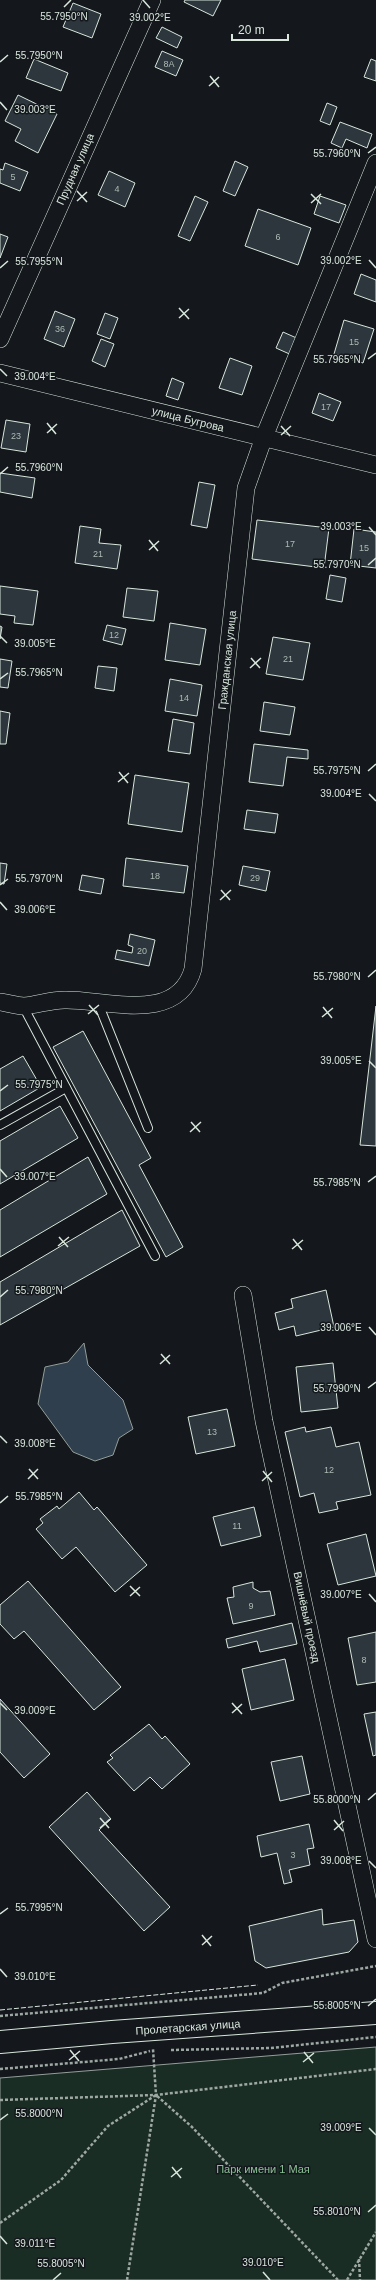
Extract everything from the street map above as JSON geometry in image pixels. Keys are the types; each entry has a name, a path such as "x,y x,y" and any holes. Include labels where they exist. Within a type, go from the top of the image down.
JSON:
{"street":[{"name":"Прудная улица","path":"0,339 152,0"},
{"name":"Гражданская улица","path":"0,1002 23,1006 66,999 136,1006 167,1000 178,994 190,981 194,961 246,488 264,437 376,163"},
{"name":"улица Бугрова","path":"0,373 376,465"},
{"name":"Вишнёвый проезд","path":"243,1295 264,1422 376,1939"},
{"name":"Пролетарская улица","path":"0,2042 112,2032 376,2014"}],"lane":[{"path":"98,1002 148,1128"},
{"path":"23,1006 155,1256"},
{"path":"0,1126 66,1088"}],"path":[{"path":"0,2016 263,1993 282,1983 376,1966"},
{"path":"169,2050 271,2048 376,2037"},
{"path":"127,2280 156,2095 153,2050"},
{"path":"0,2069 119,2059 153,2050 161,2050"},
{"path":"0,2100 156,2095 376,2069"},
{"path":"0,2223 61,2180 108,2126 156,2095"},
{"path":"156,2095 192,2127 338,2280"},
{"path":"347,2280 376,2232"},
{"path":"359,2258 360,2280"}],"green space":[{"name":"Парк имени 1 Мая","path":"376,2047 376,2280 0,2280 0,2078"}],"water":[{"path":"84,1343 88,1365 123,1400 133,1429 119,1438 113,1455 95,1461 73,1452 38,1404 45,1367 68,1362"}],"building":[{"path":"185,0 221,0 213,16 184,2"},
{"path":"73,3 101,14 92,38 63,27"},
{"path":"162,27 182,37 177,48 156,38"},
{"path":"162,51 183,60 176,76 155,67"},
{"path":"34,59 68,73 61,91 26,78"},
{"path":"371,59 376,61 376,81 364,77"},
{"path":"18,95 57,114 38,153 15,141 21,129 5,121"},
{"path":"327,103 337,107 330,125 320,121"},
{"path":"340,122 372,134 367,148 346,139 342,148 331,143"},
{"path":"235,161 248,167 235,196 223,191"},
{"path":"5,163 28,172 20,191 0,183 0,169 3,170"},
{"path":"109,171 135,183 125,207 98,195"},
{"path":"195,196 208,202 190,241 178,236"},
{"path":"320,196 346,205 339,223 314,214"},
{"path":"258,209 311,228 298,265 245,246"},
{"path":"0,234 8,237 0,258"},
{"path":"361,274 376,280 376,302 354,294"},
{"path":"55,311 75,319 64,347 44,339"},
{"path":"105,313 118,318 110,339 97,334"},
{"path":"344,320 374,329 363,363 334,354"},
{"path":"283,332 301,340 294,356 276,348"},
{"path":"101,339 114,344 105,367 92,361"},
{"path":"230,358 252,366 242,395 219,388"},
{"path":"172,378 184,383 178,400 166,396"},
{"path":"319,393 341,402 333,421 312,413"},
{"path":"6,420 30,424 26,452 1,448"},
{"path":"0,473 35,478 32,498 0,492"},
{"path":"199,482 215,485 207,528 191,525"},
{"path":"257,520 329,528 324,568 252,559"},
{"path":"80,526 101,529 99,543 121,545 117,569 75,563"},
{"path":"354,529 376,532 376,568 350,565"},
{"path":"330,575 346,578 342,602 326,599"},
{"path":"0,586 38,591 33,625 14,623 15,616 0,614"},
{"path":"127,588 158,591 154,621 123,617"},
{"path":"170,623 206,629 200,665 165,660"},
{"path":"107,625 126,629 122,645 103,640"},
{"path":"0,626 2,627 0,639"},
{"path":"273,637 310,643 303,680 266,674"},
{"path":"0,659 12,661 8,688 0,687"},
{"path":"98,666 117,668 114,691 95,688"},
{"path":"170,679 202,685 197,716 165,711"},
{"path":"264,702 295,707 290,735 260,731"},
{"path":"0,711 10,713 6,744 0,744"},
{"path":"173,719 194,723 190,754 168,751"},
{"path":"254,744 308,750 308,759 287,757 283,786 249,782"},
{"path":"135,775 189,783 182,832 128,824"},
{"path":"247,810 278,814 275,833 244,829"},
{"path":"126,858 188,866 184,893 123,886"},
{"path":"0,863 7,864 4,884 0,883"},
{"path":"243,866 270,871 266,891 239,885"},
{"path":"82,875 104,879 101,894 79,890"},
{"path":"130,934 155,940 149,966 115,959 117,950 132,953 133,947 128,945"},
{"path":"376,1006 376,1146 360,1145"},
{"path":"83,1031 151,1158 139,1165 183,1247 166,1257 53,1047"},
{"path":"23,1056 41,1087 0,1111 0,1069"},
{"path":"60,1106 78,1138 0,1184 0,1141"},
{"path":"88,1157 107,1194 0,1257 0,1210"},
{"path":"122,1210 140,1246 0,1325 0,1282"},
{"path":"326,1290 334,1327 296,1336 294,1326 279,1330 275,1313 293,1308 291,1299"},
{"path":"333,1363 338,1408 301,1412 296,1367"},
{"path":"227,1409 235,1446 196,1454 188,1417"},
{"path":"305,1427 306,1432 331,1427 336,1447 359,1442 371,1495 336,1502 338,1509 319,1513 314,1493 300,1497 285,1432"},
{"path":"79,1492 94,1510 97,1507 147,1565 115,1592 76,1547 62,1559 36,1529 43,1523 40,1519 57,1506 59,1509"},
{"path":"254,1507 261,1536 221,1546 213,1517"},
{"path":"366,1534 376,1576 338,1585 327,1544"},
{"path":"28,1581 121,1687 94,1710 24,1631 14,1639 0,1624 0,1605"},
{"path":"253,1582 253,1588 260,1592 270,1591 275,1615 233,1624 227,1598 234,1597 233,1587"},
{"path":"292,1623 297,1644 260,1652 257,1641 228,1648 226,1639"},
{"path":"376,1632 376,1682 357,1685 348,1638"},
{"path":"285,1659 294,1700 251,1710 242,1669"},
{"path":"0,1699 50,1754 24,1778 0,1752"},
{"path":"376,1712 376,1755 373,1756 364,1714"},
{"path":"149,1724 162,1739 165,1736 190,1764 162,1789 150,1777 134,1791 107,1762 113,1758 110,1755"},
{"path":"302,1756 310,1794 280,1801 271,1762"},
{"path":"87,1792 111,1819 99,1830 170,1907 144,1931 49,1827"},
{"path":"309,1824 314,1848 307,1849 310,1865 289,1870 292,1882 284,1884 277,1853 261,1857 257,1836"},
{"path":"322,1909 323,1925 354,1920 358,1942 349,1952 266,1968 255,1961 249,1926"}],"fence":[{"path":"0,2010 258,1985"}]}
